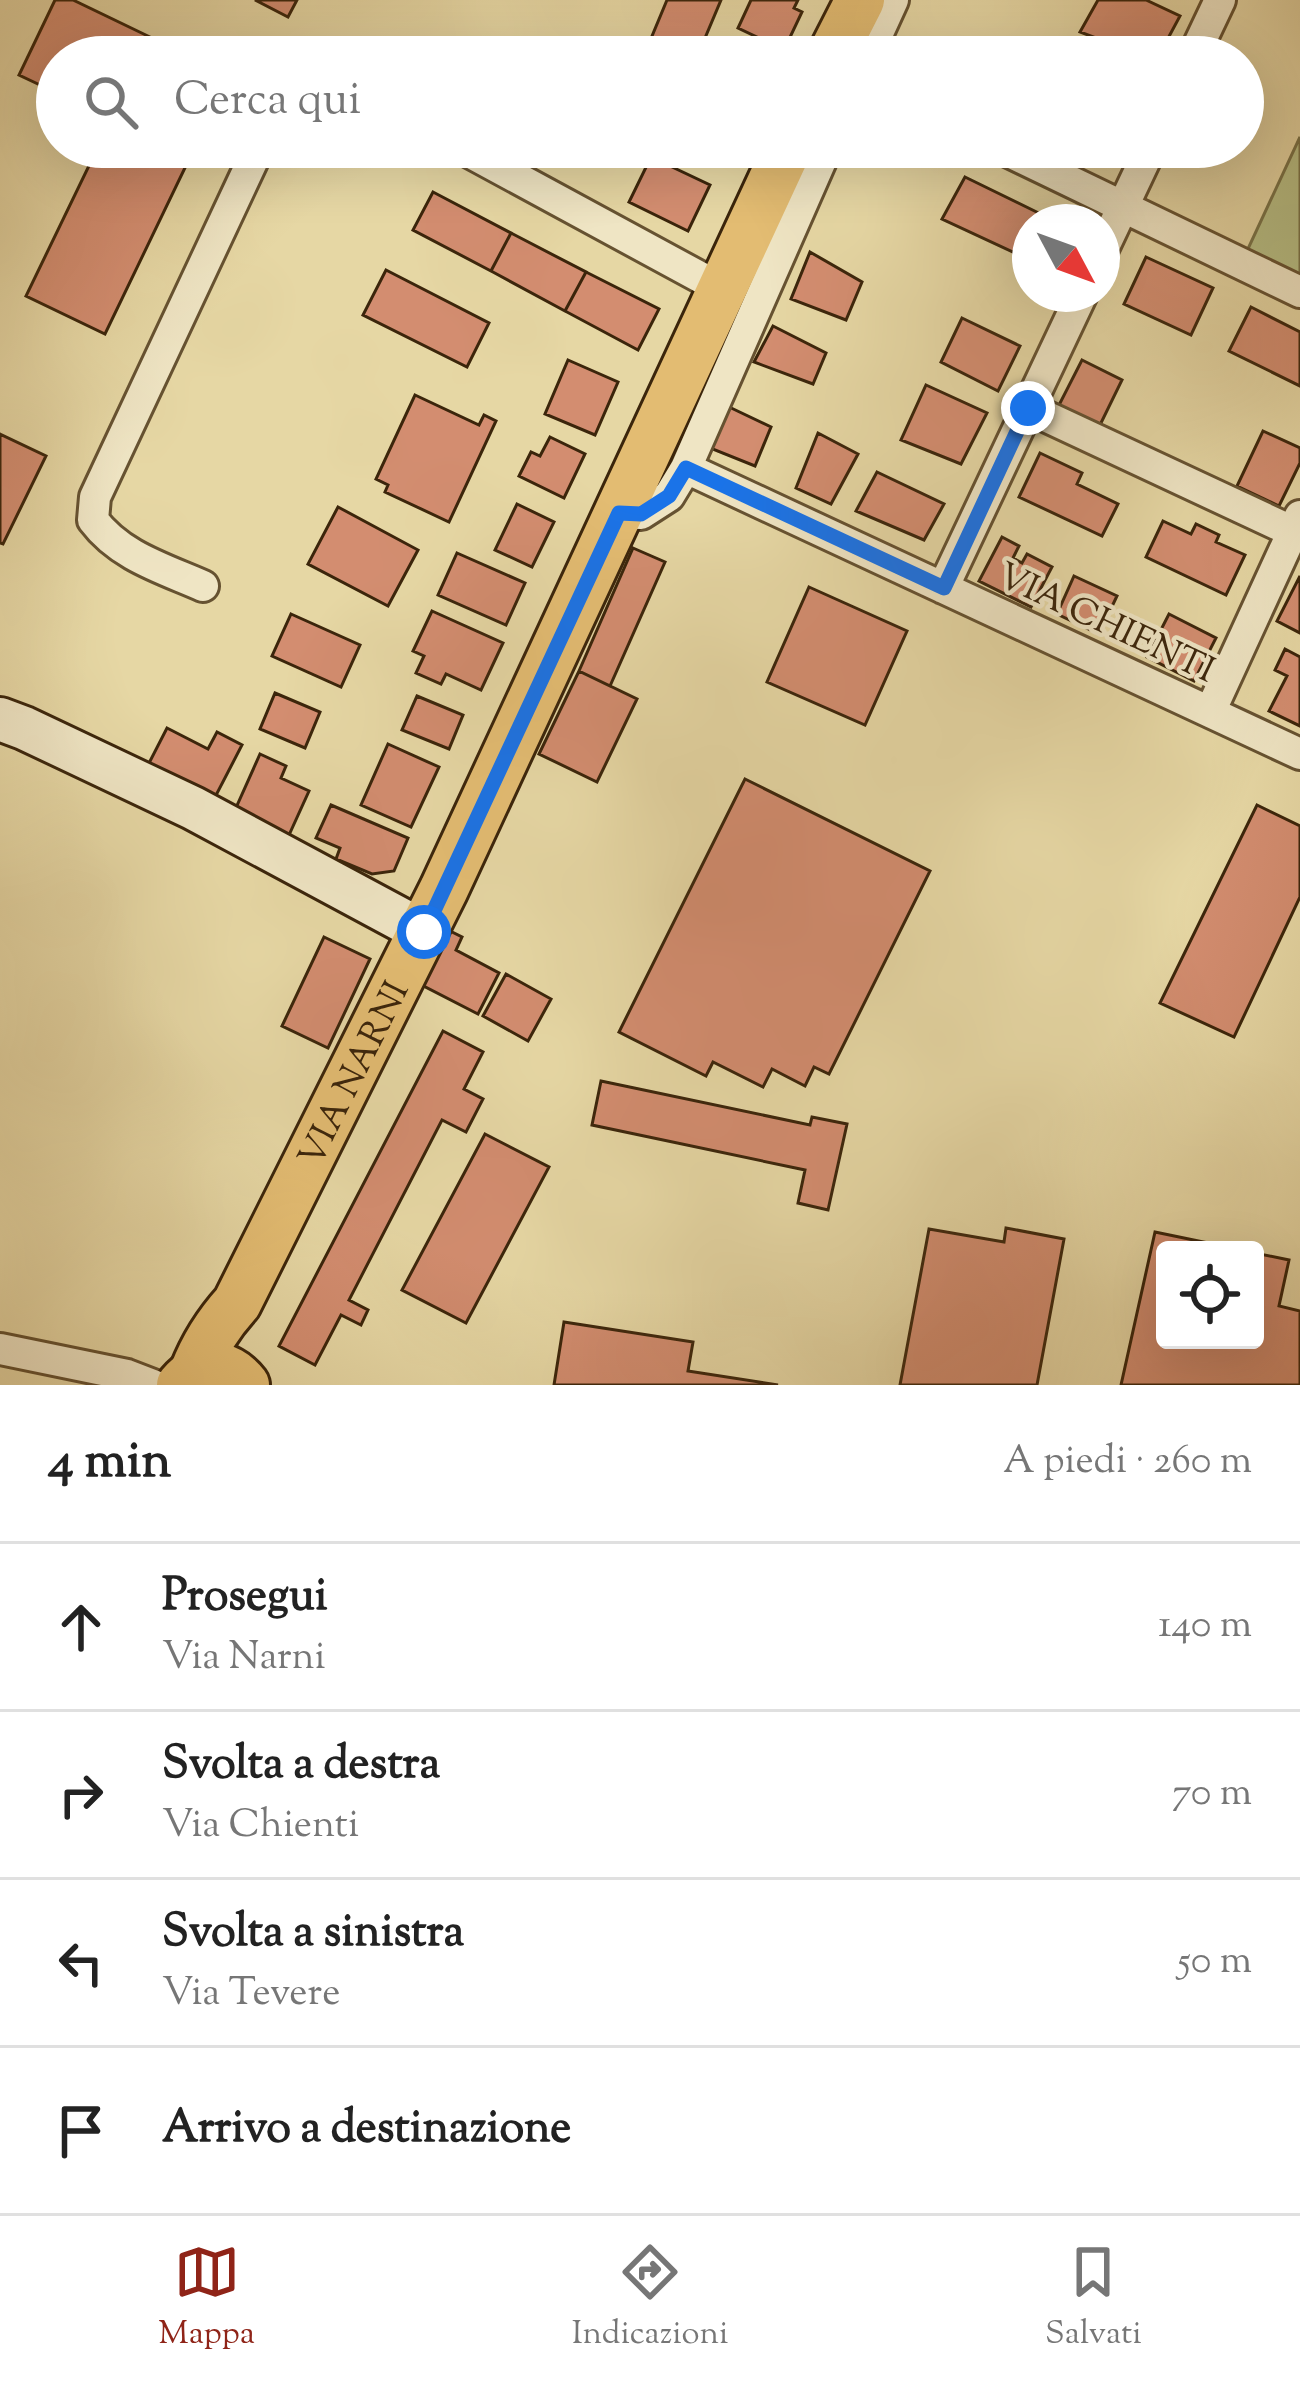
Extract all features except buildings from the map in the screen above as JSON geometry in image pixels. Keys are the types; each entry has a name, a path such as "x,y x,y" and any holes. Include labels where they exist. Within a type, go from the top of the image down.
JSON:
{"main road":[{"path":"842,36 860,0"},
{"name":"VIA NARNI","path":"214,1380 234,1357 237,1303 424,932 778,168"}],"street":[{"path":"877,36 893,0"},
{"path":"1203,36 1220,0"},
{"path":"203,586 127,553 107,539 93,520 95,497 249,168"},
{"path":"499,168 722,289"},
{"path":"619,513 641,514 669,496 686,468 818,168"},
{"path":"1042,168 1300,292"},
{"path":"1120,213 1141,168"},
{"path":"944,588 1073,312"},
{"path":"1028,408 1298,527 1210,712"},
{"name":"VIA CHIENTI","path":"686,468 1300,754"},
{"path":"0,719 193,808 424,932"},
{"name":"VIA NARNI","path":"0,1349 127,1375 214,1380"}],"green space":[{"path":"1300,137 1300,280 1246,253"}],"route":[{"path":"424,932 619,513 641,514 669,496 686,468 944,588 1028,408"}]}
